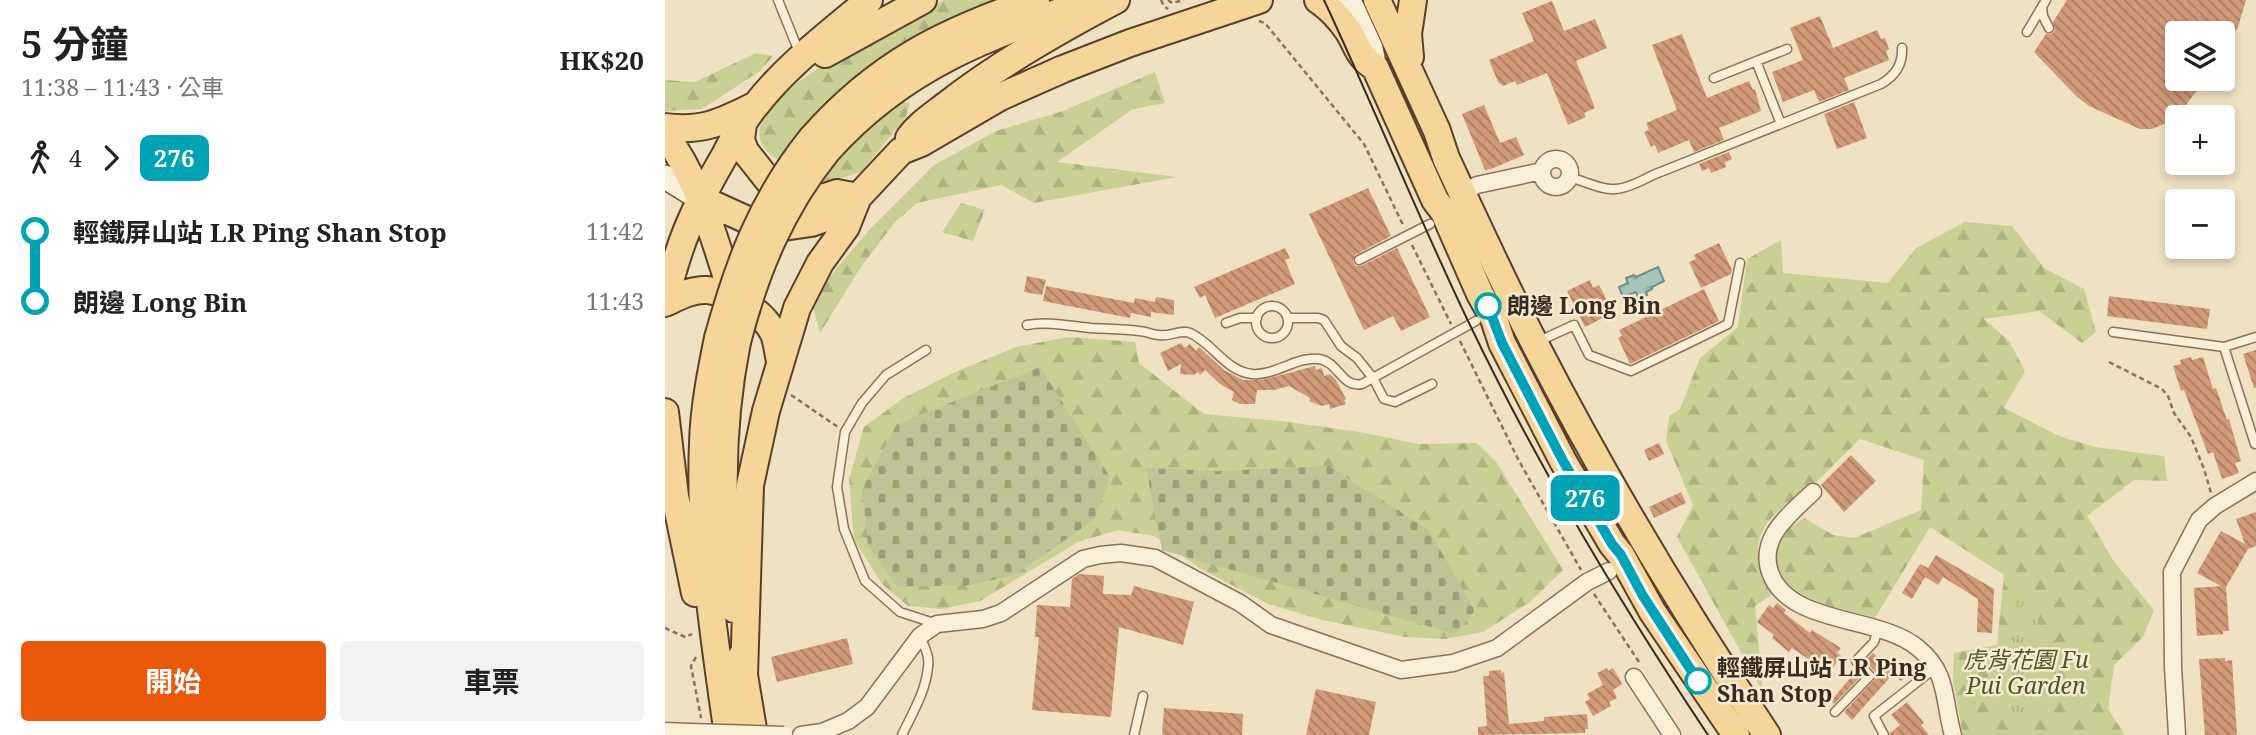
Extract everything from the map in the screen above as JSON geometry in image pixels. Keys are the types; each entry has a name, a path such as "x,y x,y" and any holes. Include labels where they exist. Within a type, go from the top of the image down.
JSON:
{"main road":[{"path":"665,303 673,268 699,198 749,115 802,58 869,0"},
{"path":"778,82 923,0"},
{"path":"819,144 857,92 898,61 968,24 1036,0"},
{"path":"732,675 706,566 703,442 707,400 728,340 734,281 761,215 793,161 851,124 880,99 933,64 995,36 1096,0"},
{"path":"665,177 699,198 754,223 777,228 811,223 831,216 858,197 901,152 915,129 960,93 1020,54 1116,0"},
{"path":"1318,0 1327,6 1348,31 1363,61 1374,67"},
{"path":"1349,0 1371,48 1374,67 1440,226 1494,319 1488,331 1639,589 1736,735"},
{"path":"1377,0 1463,193 1534,343 1636,527 1718,662 1767,735"},
{"path":"1411,73 1408,34 1413,0"},
{"path":"901,152 1000,97 1063,69 1130,43 1259,10"},
{"path":"665,127 692,130 749,115"},
{"path":"749,115 741,140 745,151 775,189 803,199 837,193 858,197"},
{"path":"665,135 699,198 733,296"},
{"path":"728,735 750,485 780,361 797,308 820,263 846,227 858,197"},
{"path":"665,303 706,290 733,296 755,311 773,333 780,361"},
{"path":"665,412 675,496 689,569 754,735"}],"street":[{"path":"1463,193 1477,185 1542,171 1544,182 1554,188 1565,185 1570,177"},
{"path":"2176,735 2172,572 2199,520 2215,506 2256,481"},
{"path":"1813,492 1772,534 1767,552 1769,570 1776,587 1789,599 1806,607 1898,636 1917,647 1935,668 1944,684 1953,735"},
{"path":"1609,571 1612,544"},
{"path":"801,735 822,732 848,721 867,707 919,636 937,624 983,619 1001,613 1083,559 1121,553 1155,558 1240,603 1271,625 1401,670 1453,663 1497,648 1587,582 1609,571"},
{"path":"1609,571 1639,589"},
{"path":"1638,673 1672,735"},
{"path":"665,731 696,729 784,735"}],"lane":[{"path":"778,0 802,58"},
{"path":"2044,4 2043,16 2049,28"},
{"path":"2027,32 2044,4"},
{"path":"1570,177 1606,189 1624,189 1888,80 1901,62 1902,48"},
{"path":"1714,78 1787,49"},
{"path":"1756,61 1781,124"},
{"path":"1359,260 1440,226"},
{"path":"1534,343 1574,324 1589,355 1631,371 1728,324 1740,263"},
{"path":"1272,306 1282,310 1288,318 1284,333 1280,336 1269,338 1260,333 1257,318 1262,309 1272,306"},
{"path":"1226,323 1248,316 1257,318"},
{"path":"1288,318 1324,320 1341,346 1357,358 1373,378 1384,399 1395,402 1431,384"},
{"path":"1027,325 1054,323 1159,335 1187,331 1243,372 1271,372 1322,359 1334,366 1350,384 1362,384 1488,331"},
{"path":"2113,332 2224,347 2256,337"},
{"path":"2224,347 2255,444"},
{"path":"926,350 885,375 862,403 845,432 837,487 844,529 865,581 899,612 937,624"},
{"path":"1835,712 1870,676 1856,661 1874,642 1878,629"},
{"path":"902,735 920,697 928,667 927,653 919,636"},
{"path":"1884,735 1874,716 1935,668"},
{"path":"1134,735 1143,696"}],"path":[{"path":"1168,0 1170,3 1184,0"},
{"path":"1259,10 1265,23 1364,144 1404,228"},
{"path":"1409,239 1452,325"},
{"path":"1459,339 1519,461 1580,566"},
{"path":"2109,362 2162,390 2168,396 2174,413 2191,437 2212,498"},
{"path":"791,395 845,432"},
{"path":"1597,599 1638,673"},
{"path":"665,628 685,637 692,634"},
{"path":"696,656 691,666 696,729"}],"green space":[{"path":"944,0 1008,0 779,161 764,148 761,142 762,123 776,102 801,81 865,40"},
{"path":"756,53 773,56 760,71 702,109 665,111 665,80 695,82"},
{"path":"1155,72 1165,103 1133,109 1057,162 1177,177 1034,203 1001,185 917,203 894,223 859,270 820,333 811,299 870,229 934,165 996,131 1063,111"},
{"path":"910,102 906,117 861,172 812,187 815,179 892,105"},
{"path":"961,203 985,210 973,241 942,232"},
{"path":"1965,222 2012,226 2044,268 2084,289 2096,332 2082,343 2039,311 1984,319 2009,341 2025,371 2004,408 2059,436 2095,447 2164,456 2167,481 2134,480 2087,516 2113,560 2154,610 2143,637 2114,665 2108,709 2125,735 1963,735 1953,681 1954,653 1997,645 2004,575 1930,527 1875,618 1814,600 1788,583 1780,571 1777,556 1779,544 1789,529 1804,518 1833,535 1854,538 1921,510 1924,460 1860,439 1813,485 1782,507 1769,521 1759,541 1758,551 1762,572 1775,593 1755,606 1763,692 1677,537 1693,505 1666,441 1669,416 1680,409 1700,358 1738,327 1747,259 1781,240 1783,273 1888,283 1916,248"},
{"path":"1068,337 1135,342 1139,363 1204,414 1360,432 1419,444 1477,443 1497,463 1563,570 1530,602 1483,632 1445,639 1405,637 1322,620 1268,604 1201,569 1154,536 1118,530 1078,542 980,601 942,609 908,606 882,584 854,540 849,479 864,427 902,399 955,372 1016,347"},
{"path":"1040,367 1110,477 1094,520 1014,575 971,585 897,587 868,545 862,489 897,424"},
{"path":"1329,466 1429,530 1475,611 1455,634 1162,550 1146,468 1219,471"},
{"name":"虎背花園 Fu Pui Garden","path":"2022,583 2029,586 2044,643 2051,647 2060,661 2061,686 2039,711 2017,726 1992,698 1988,681 1993,659 2012,626 2015,587"}],"water":[{"path":"1658,267 1664,281 1652,287 1646,292 1647,295 1639,299 1636,292 1623,297 1619,287 1628,283 1626,278 1634,275 1636,277"}],"building":[{"path":"2067,0 2246,0 2235,32 2235,21 2165,21 2165,91 2196,91 2186,105 2165,105 2165,124 2152,129 2140,129 2089,106 2034,52 2046,34 2055,31 2053,22"},
{"path":"1552,1 1564,31 1595,19 1607,48 1576,61 1595,108 1584,113 1586,117 1568,125 1547,73 1517,85 1515,81 1503,86 1498,82 1489,60 1534,41 1522,13"},
{"path":"1820,16 1833,48 1877,30 1881,39 1885,38 1889,60 1844,78 1849,90 1819,102 1814,90 1783,102 1772,72 1803,60 1790,28"},
{"path":"1682,34 1707,98 1749,81 1753,90 1755,89 1761,111 1719,128 1724,140 1694,152 1689,140 1658,153 1655,145 1651,147 1644,132 1649,130 1646,123 1677,110 1652,45"},
{"path":"1854,102 1867,138 1837,149 1824,114"},
{"path":"1484,105 1500,143 1516,137 1524,155 1485,170 1462,114"},
{"path":"1729,152 1732,159 1725,162 1726,167 1711,173 1709,168 1702,171 1699,164"},
{"path":"1368,188 1391,236 1355,255 1353,262 1356,266 1361,266 1397,248 1430,317 1401,331 1393,316 1364,330 1309,214"},
{"path":"1719,243 1732,270 1731,274 1701,288 1689,262 1696,259 1694,255"},
{"path":"1285,248 1290,258 1285,260 1295,284 1215,318 1205,295 1200,298 1194,287"},
{"path":"1027,276 1046,280 1042,295 1024,292"},
{"path":"1590,280 1593,288 1599,285 1610,306 1604,309 1607,316 1585,327 1567,291"},
{"path":"1046,286 1134,303 1135,298 1155,302 1156,297 1174,300 1174,315 1151,312 1151,317 1131,313 1130,318 1043,301"},
{"path":"1704,289 1719,321 1630,364 1618,338 1622,336 1619,330"},
{"path":"2109,296 2210,309 2207,329 2107,316"},
{"path":"1181,343 1185,348 1190,344 1196,351 1199,347 1224,370 1243,380 1262,380 1315,366 1316,370 1322,368 1324,376 1330,374 1336,380 1346,404 1330,409 1329,404 1322,406 1309,401 1310,398 1289,386 1274,390 1257,390 1255,404 1240,404 1232,400 1234,392 1205,370 1200,375 1198,372 1194,375 1180,374 1181,364 1168,371 1160,353"},
{"path":"2256,350 2256,388 2254,388 2243,354"},
{"path":"2191,357 2192,360 2203,357 2213,389 2216,388 2227,420 2229,419 2241,461 2235,463 2239,473 2222,479 2213,452 2208,454 2173,366 2181,364 2180,360"},
{"path":"1659,443 1664,454 1649,461 1644,450"},
{"path":"1851,455 1876,481 1844,512 1821,485"},
{"path":"1681,492 1686,503 1654,518 1649,507"},
{"path":"2256,512 2256,546 2248,549 2226,587 2229,631 2197,636 2194,588 2221,586 2197,573 2221,531 2245,544 2236,519"},
{"path":"1936,555 1994,589 1992,633 1977,632 1978,599 1943,577 1938,585 1925,577 1912,599 1902,593 1920,564 1928,568"},
{"path":"1079,574 1104,576 1103,594 1131,595 1134,586 1194,602 1183,645 1119,627 1111,717 1032,710 1039,637 1035,637 1037,605 1070,607 1072,579"},
{"path":"1777,603 1786,610 1784,613 1810,633 1812,630 1841,648 1837,653 1841,656 1829,673 1792,648 1789,652 1772,638 1774,635 1757,622 1769,605 1773,608"},
{"path":"847,638 853,664 777,682 771,657"},
{"path":"1873,653 1882,661 1886,657 1908,673 1901,681 1893,674 1852,720 1844,712 1876,678 1875,672 1865,661"},
{"path":"2225,658 2225,661 2232,660 2237,735 2205,735 2199,659"},
{"path":"1607,668 1608,671 1613,668 1622,684 1613,690 1617,698 1609,702 1611,706 1593,716 1585,702 1590,699 1587,694 1603,685 1597,673"},
{"path":"1501,670 1501,673 1504,672 1509,724 1544,721 1544,717 1587,714 1588,729 1585,729 1585,733 1478,735 1478,727 1487,726 1483,676 1489,676 1489,671"},
{"path":"1856,671 1861,676 1834,704 1831,701"},
{"path":"1316,689 1376,702 1369,735 1306,735"},
{"path":"1907,702 1924,723 1921,725 1929,735 1890,735 1900,725 1891,715"},
{"path":"1164,708 1243,714 1242,735 1162,735"}],"tram line":[{"path":"1324,0 1450,283 1495,377 1581,534 1708,735"}],"bus line":[{"name":"276","path":"1488,306 1502,343 1563,461 1643,596 1698,681"}],"place":[{"name":"朗邊 Long Bin","path":"1488,306"},
{"name":"輕鐵屏山站 LR Ping Shan Stop","path":"1698,681"}]}
